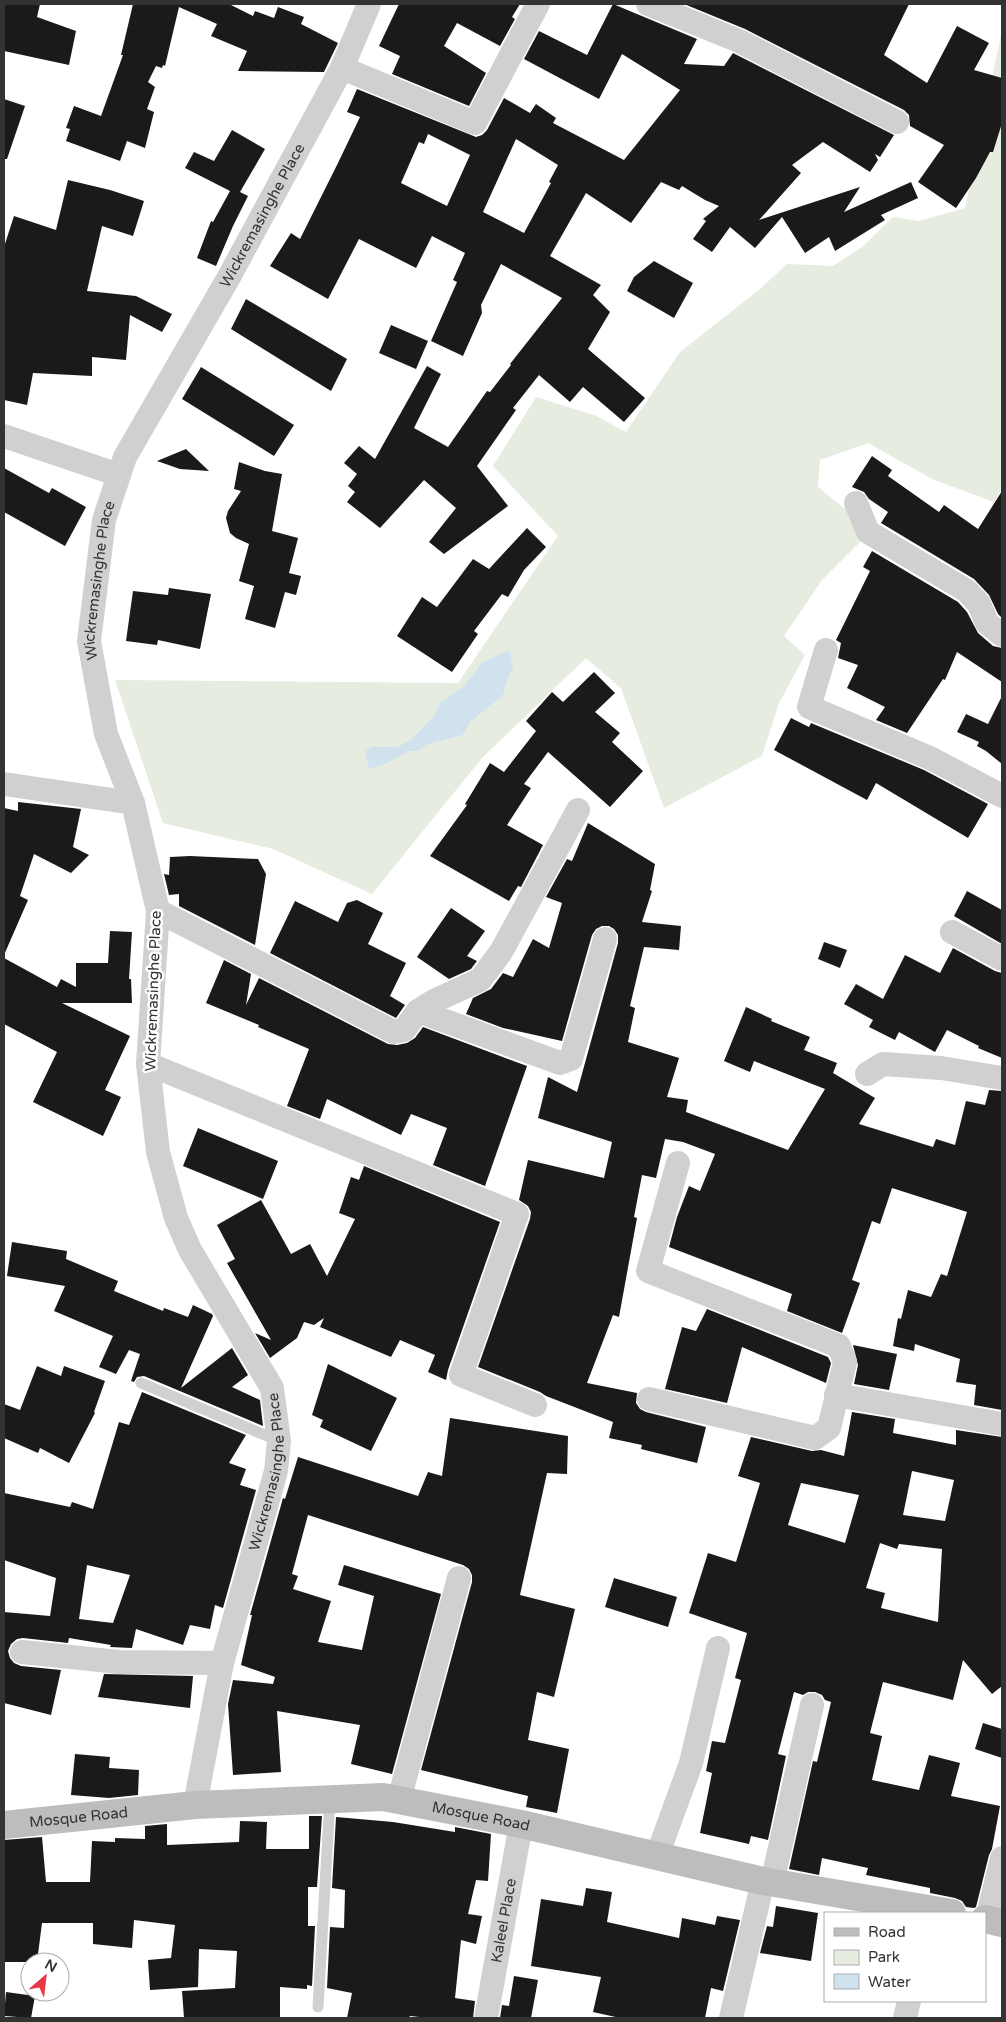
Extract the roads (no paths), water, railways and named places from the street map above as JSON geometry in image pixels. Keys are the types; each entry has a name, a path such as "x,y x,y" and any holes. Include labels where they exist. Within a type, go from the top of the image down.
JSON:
{"street":[{"name":"Wickremasinghe Place","path":"195,1805 222,1663 276,1472 278,1442 272,1388 190,1250 176,1218 158,1152 148,1064 158,911 133,804 106,734 89,641 104,520 126,457 229,277 342,68 369,4"},
{"path":"342,68 475,124 538,4"},
{"path":"648,4 688,11 739,41 897,122"},
{"path":"4,436 119,475"},
{"path":"856,503 868,532 967,591 978,604 987,623 1002,635"},
{"path":"826,650 809,707 930,758 1002,796"},
{"path":"4,784 133,804"},
{"path":"158,911 394,1032 404,1030 418,1011 434,1001 480,980 501,952 578,810"},
{"path":"952,932 1002,960"},
{"path":"418,1011 560,1063 571,1059 605,939"},
{"path":"148,1064 517,1214 461,1375 535,1405"},
{"path":"867,1074 883,1064 941,1068 1002,1078"},
{"path":"649,1398 815,1438 829,1428 845,1362 839,1346 648,1271 678,1163"},
{"path":"836,1395 1002,1424"},
{"path":"399,1800 459,1578"},
{"path":"657,1856 691,1763 718,1648"},
{"path":"22,1652 119,1662 222,1663"},
{"path":"731,2018 812,1705"},
{"name":"Mosque Road","path":"4,1825 195,1805 383,1797 521,1824 767,1882 937,1912"},
{"name":"Kaleel Place","path":"486,2018 521,1824"},
{"path":"991,1920 1002,1858"},
{"path":"905,2018 909,2002"}],"lane":[{"path":"141,1383 278,1442"},
{"path":"318,2007 330,1799"}],"water":[{"path":"510,650 513,669 509,674 503,695 470,722 463,735 427,744 419,751 409,751 385,764 369,769 365,752 371,747 398,747 412,739 433,717 440,703 462,688 483,662"}]}
